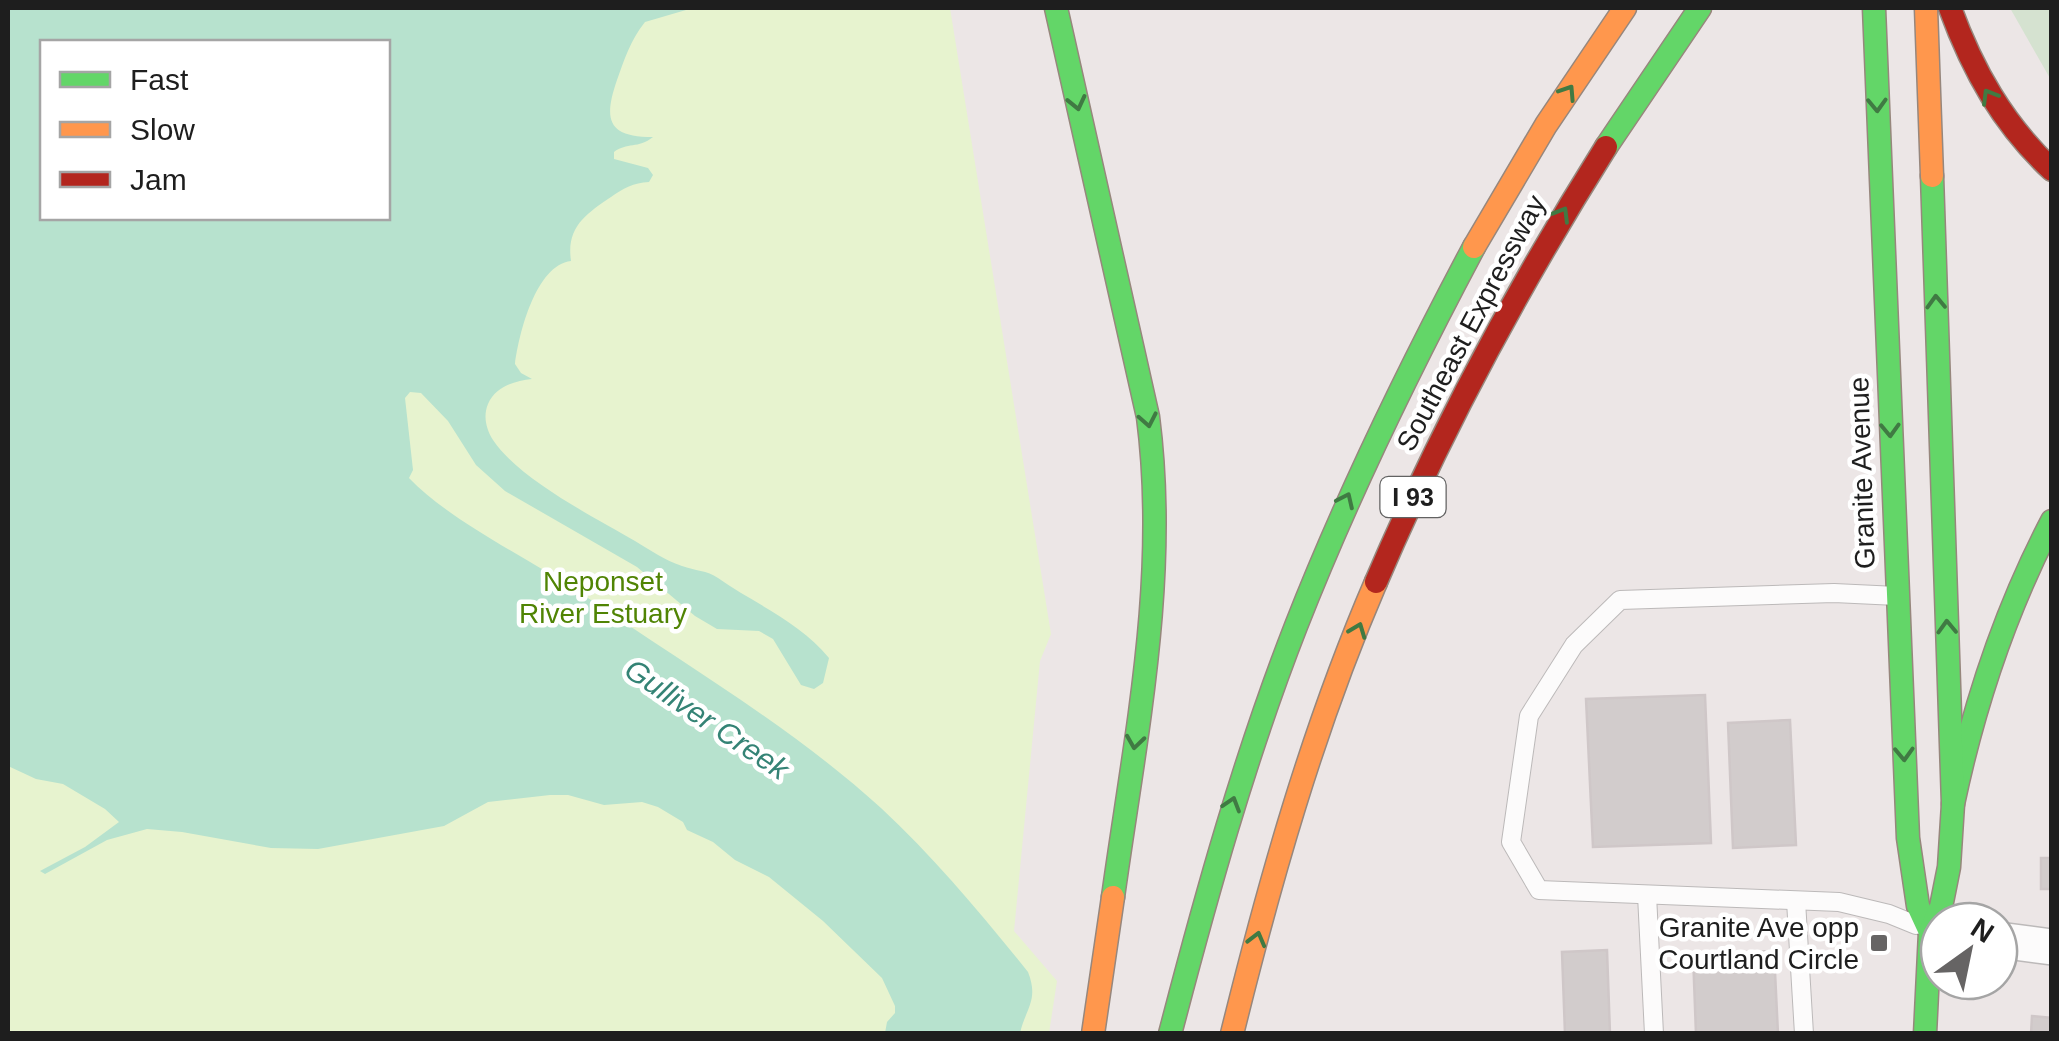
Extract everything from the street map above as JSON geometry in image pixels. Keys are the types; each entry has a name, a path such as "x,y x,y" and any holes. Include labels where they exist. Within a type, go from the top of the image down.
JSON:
{"main road":[{"path":"1056,8 1148,416 1156,462 1159,544 1151,628 1093,1034"},
{"name":"I 93","path":"1170,1034 1217,854 1252,740 1342,510 1428,330 1483,230 1541,133 1625,8"},
{"name":"Southeast Expressway","path":"1232,1034 1294,806 1330,702 1414,496 1513,298 1620,124 1700,8"},
{"name":"Granite Avenue","path":"1874,8 1908,838 1919,908"},
{"name":"Granite Avenue","path":"1926,8 1953,804 1949,867 1941,901"},
{"path":"1950,8 1987,94 2010,127 2052,170"},
{"path":"1953,804 1974,705 1989,659 2026,570 2052,521"},
{"name":"Granite Avenue","path":"1926,1034 1929,1001"}],"street":[{"path":"2019,943 2052,947"}],"lane":[{"path":"1897,596 1834,593 1620,600 1574,645 1530,716 1512,842 1538,890 1839,902 1919,926"},
{"path":"1647,894 1654,1034"},
{"path":"1796,900 1804,1034"}],"shaded area":[{"path":"2010,8 2051,8 2051,80"}],"green space":[{"name":"Neponset River Estuary","path":"8,8 950,8 1051,634 1040,661 1014,931 1057,981 1049,1033 8,1033"}],"water":[{"name":"Gulliver Creek","path":"8,8 686,10 645,22 628,50 611,105 612,123 618,129 653,137 619,149 614,152 614,159 648,168 653,175 649,182 633,185 594,209 575,230 571,261 548,274 525,319 515,364 532,379 513,383 496,393 488,404 486,422 505,455 559,497 664,558 714,575 805,634 829,658 823,683 814,689 801,685 773,639 759,631 717,629 695,616 637,567 505,491 476,465 448,421 421,393 410,392 405,398 413,470 409,478 447,510 737,697 847,778 920,846 1011,951 1028,972 1030,1004 1020,1033 885,1033 895,1006 882,978 823,921 769,877 687,830 683,822 658,807 642,802 604,805 568,795 550,795 488,802 444,826 318,849 271,848 147,829 107,840 45,874 40,871 85,847 119,822 63,784 36,779 8,766"}],"building":[{"path":"1705,695 1711,843 1593,847 1586,699"},
{"path":"1790,720 1796,845 1733,848 1728,723"},
{"path":"2041,858 2052,858 2052,889 2041,889"},
{"path":"1607,950 1610,1034 1565,1034 1562,952"},
{"path":"1774,951 1778,1034 1696,1034 1693,954"},
{"path":"2032,1016 2052,1018 2052,1034 2031,1034"}],"traffic: fast":[{"path":"1056,8 1148,417 1153,477 1154,538 1147,658 1113,897"},
{"path":"1606,147 1700,8"},
{"path":"1874,8 1908,838 1919,908"},
{"path":"1925,1034 1930,932 1941,907 1949,867 1953,804 1932,176"},
{"path":"1170,1034 1227,828 1296,626 1379,434 1474,247"},
{"path":"1953,804 1993,659 2052,521"}],"traffic: slow":[{"path":"1474,247 1546,125 1625,8"},
{"path":"1926,8 1932,176"},
{"path":"1232,1034 1295,805 1332,693 1376,582"},
{"path":"1093,1034 1113,897"}],"traffic: jam":[{"path":"1950,8 1991,95 2052,170"},
{"path":"1376,582 1482,360 1606,147"}],"place":[{"name":"Granite Ave opp Courtland Circle","path":"1879,943"}]}
